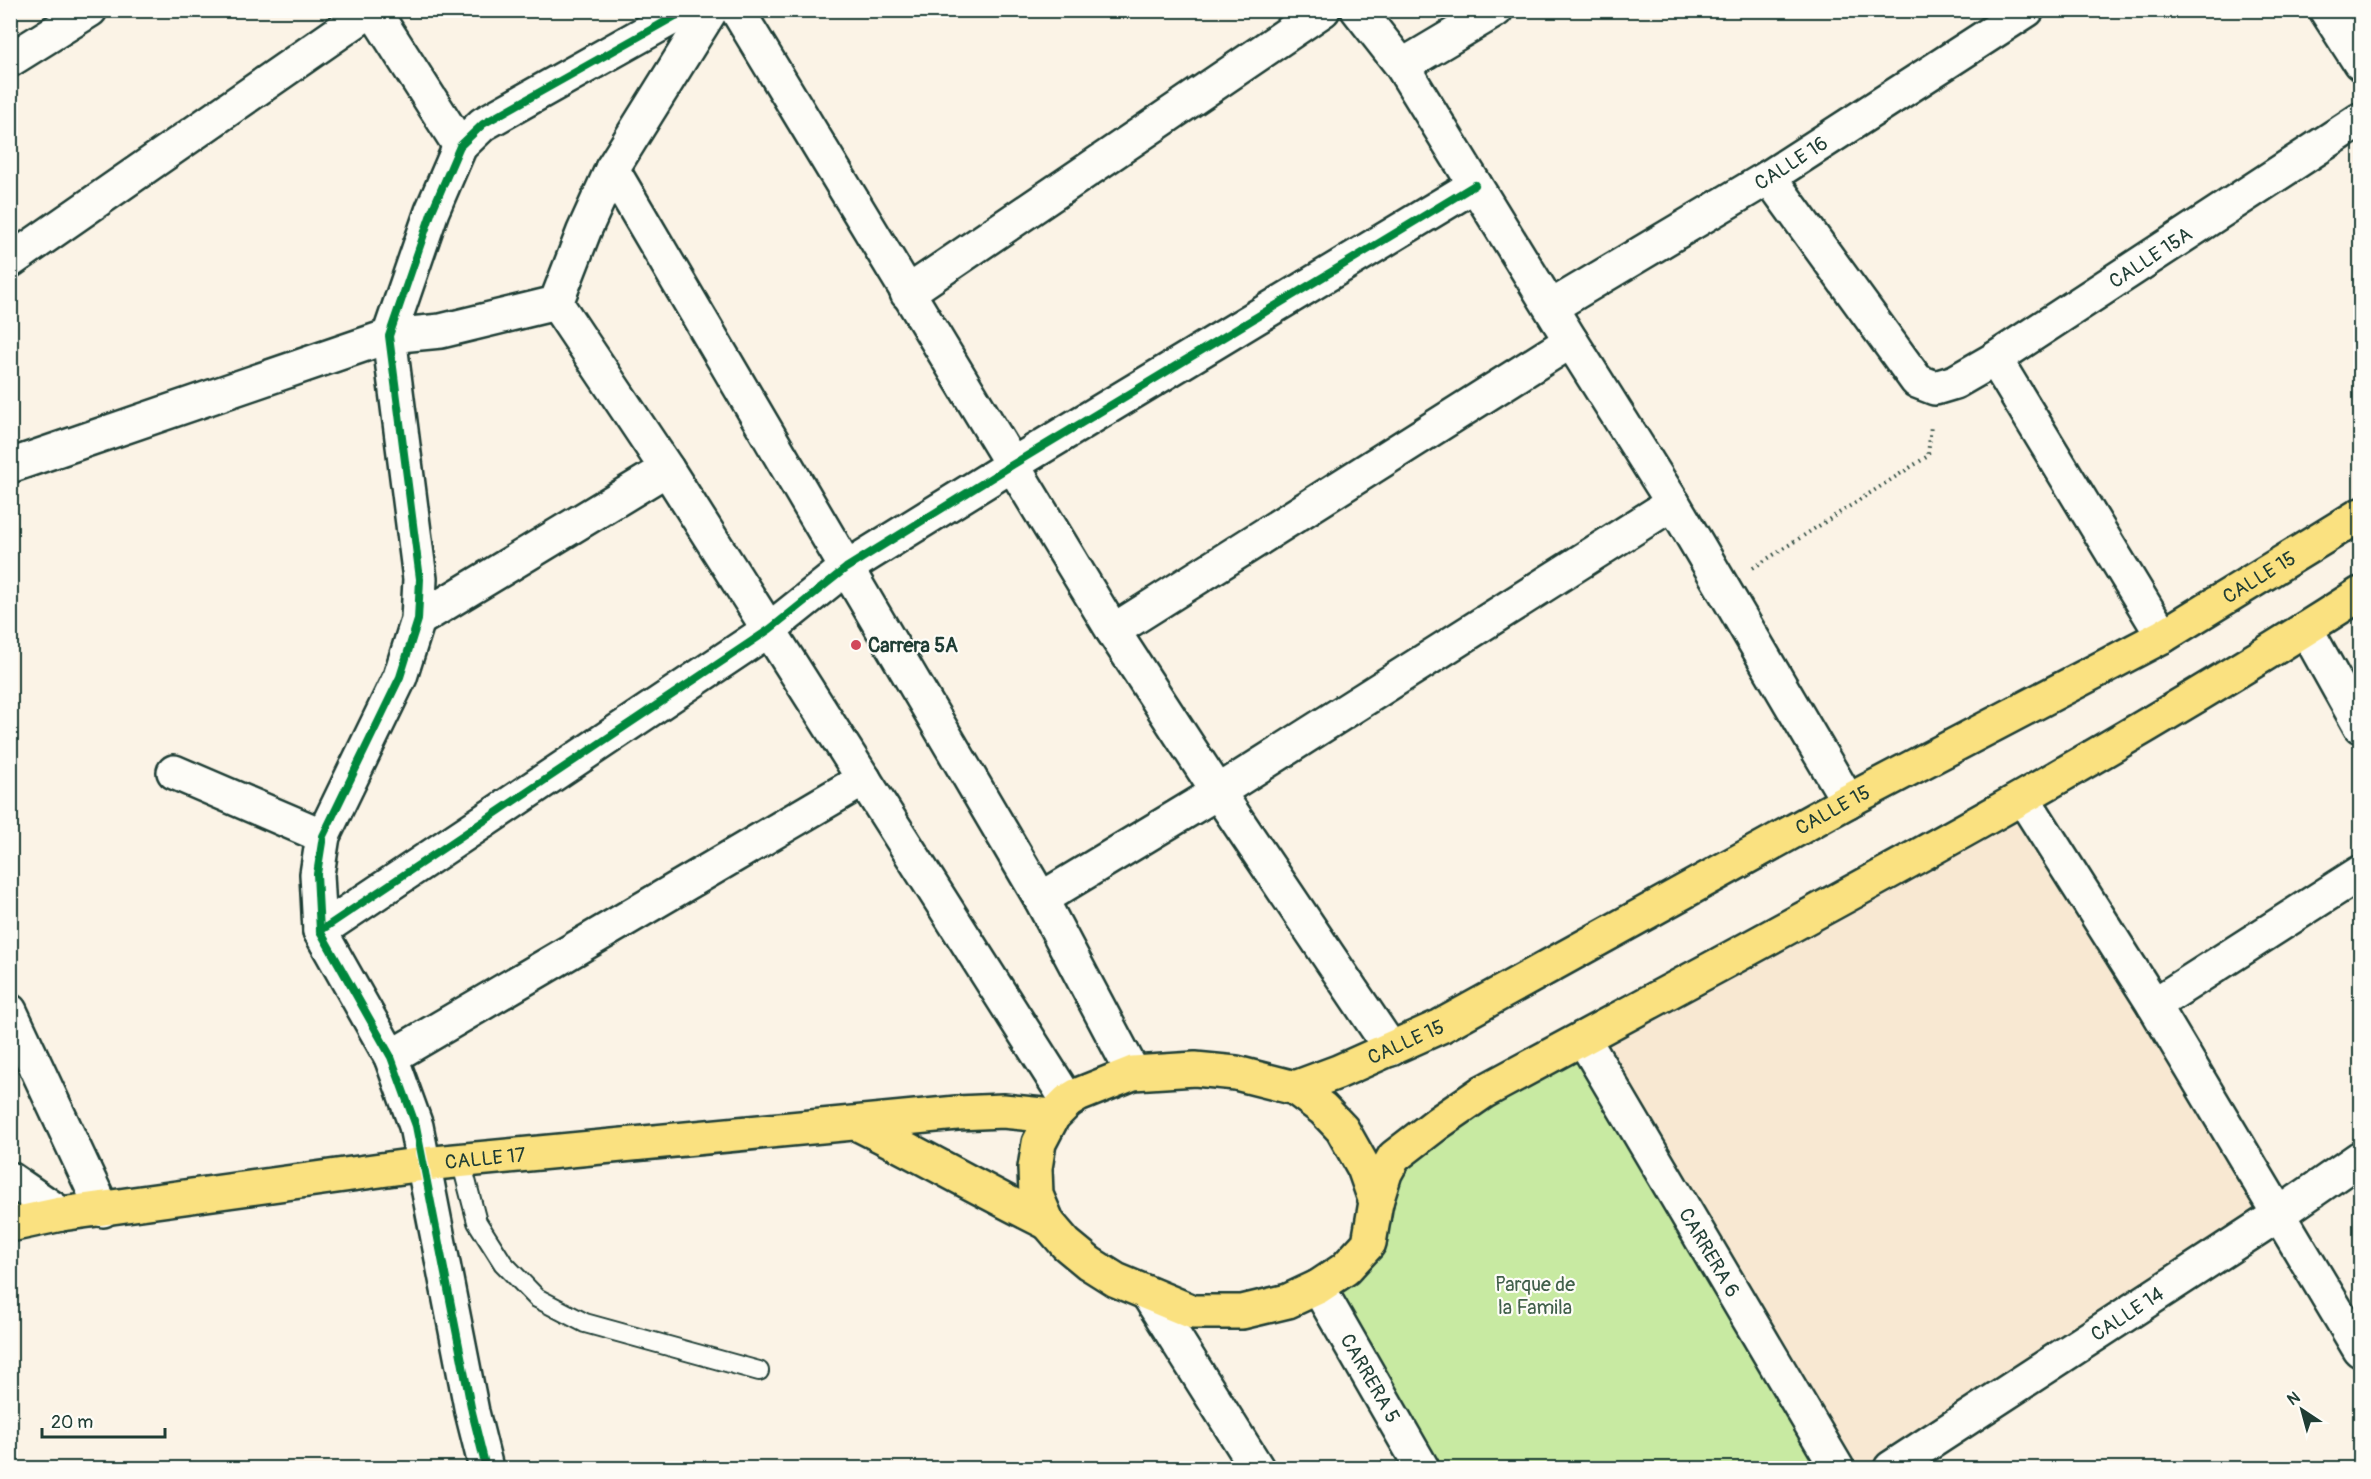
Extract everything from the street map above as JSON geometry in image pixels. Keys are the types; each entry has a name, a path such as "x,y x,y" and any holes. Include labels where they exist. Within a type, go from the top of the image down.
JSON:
{"main road":[{"name":"CALLE 15","path":"1294,1088 1338,1072 1441,1026 1848,801 2163,636 2361,515"},
{"path":"1376,1202 1364,1168 1342,1129 1323,1109 1294,1088 1236,1073 1195,1069 1133,1073 1060,1108 1039,1143 1035,1168 1036,1195 1048,1223 1066,1244 1089,1263 1116,1280 1149,1296 1193,1312 1242,1312 1288,1301 1318,1287 1345,1269 1369,1243 1384,1173 1394,1157 1483,1092 2023,798 2361,594"},
{"name":"CALLE 17","path":"10,1225 61,1214 104,1210 424,1164 957,1113 1060,1108"},
{"path":"856,1123 936,1162 976,1187 1048,1223"}],"street":[{"path":"10,60 90,10"},
{"path":"10,261 372,10 460,146"},
{"path":"486,1468 472,1412 416,1126 391,1057 320,931 317,874 323,836 400,677 418,620 420,579 388,336 432,211 460,146 483,124 686,10"},
{"path":"556,303 584,231 612,169 711,10"},
{"path":"737,10 1113,631 1391,1049"},
{"path":"907,293 1323,10"},
{"path":"1358,10 1402,66 1571,341 1674,503 1848,801"},
{"path":"1402,66 1496,10"},
{"name":"CALLE 16","path":"1551,307 1769,177 2027,10"},
{"path":"2326,10 2361,63"},
{"name":"CALLE 15A","path":"1926,384 1955,382 1995,359 2361,120"},
{"path":"612,169 1041,899 1133,1073"},
{"path":"1769,177 1926,384"},
{"path":"320,931 770,629 846,568 1475,185"},
{"path":"10,466 388,336 441,331 556,303"},
{"path":"556,303 667,469 864,779 1060,1108"},
{"path":"1113,631 1571,341"},
{"path":"1995,359 2163,636"},
{"path":"418,620 667,469"},
{"path":"1041,899 1218,792 1674,503"},
{"path":"2306,629 2361,726"},
{"path":"174,772 323,836"},
{"path":"391,1057 864,779"},
{"path":"2023,798 2154,1005 2361,1350"},
{"path":"2154,1005 2361,873"},
{"path":"10,1011 104,1210"},
{"name":"CARRERA 6","path":"1583,1038 1837,1468"},
{"name":"CALLE 14","path":"1891,1468 2278,1215 2361,1158"},
{"path":"10,1179 61,1214"},
{"name":"CARRERA 5","path":"1318,1287 1422,1468"},
{"path":"1149,1296 1257,1468"}],"lane":[{"path":"461,1161 477,1222 502,1263 537,1298 585,1323 759,1371"}],"path":[{"path":"1722,588 1928,456 1926,384"}],"shaded area":[{"path":"2023,798 2278,1215 1891,1468 1837,1468 1583,1038"}],"green space":[{"name":"Parque de la Famila","path":"1583,1038 1837,1468 1422,1468 1318,1287 1345,1269 1385,1173"}],"cycle path":[{"path":"486,1468 472,1412 416,1126 391,1057 320,931 317,874 323,836 400,677 418,620 420,579 389,336 432,211 460,146 483,124 686,10"},
{"path":"320,931 770,629 846,568 1475,185"}],"place":[{"name":"Carrera 5A","path":"856,645"}]}
